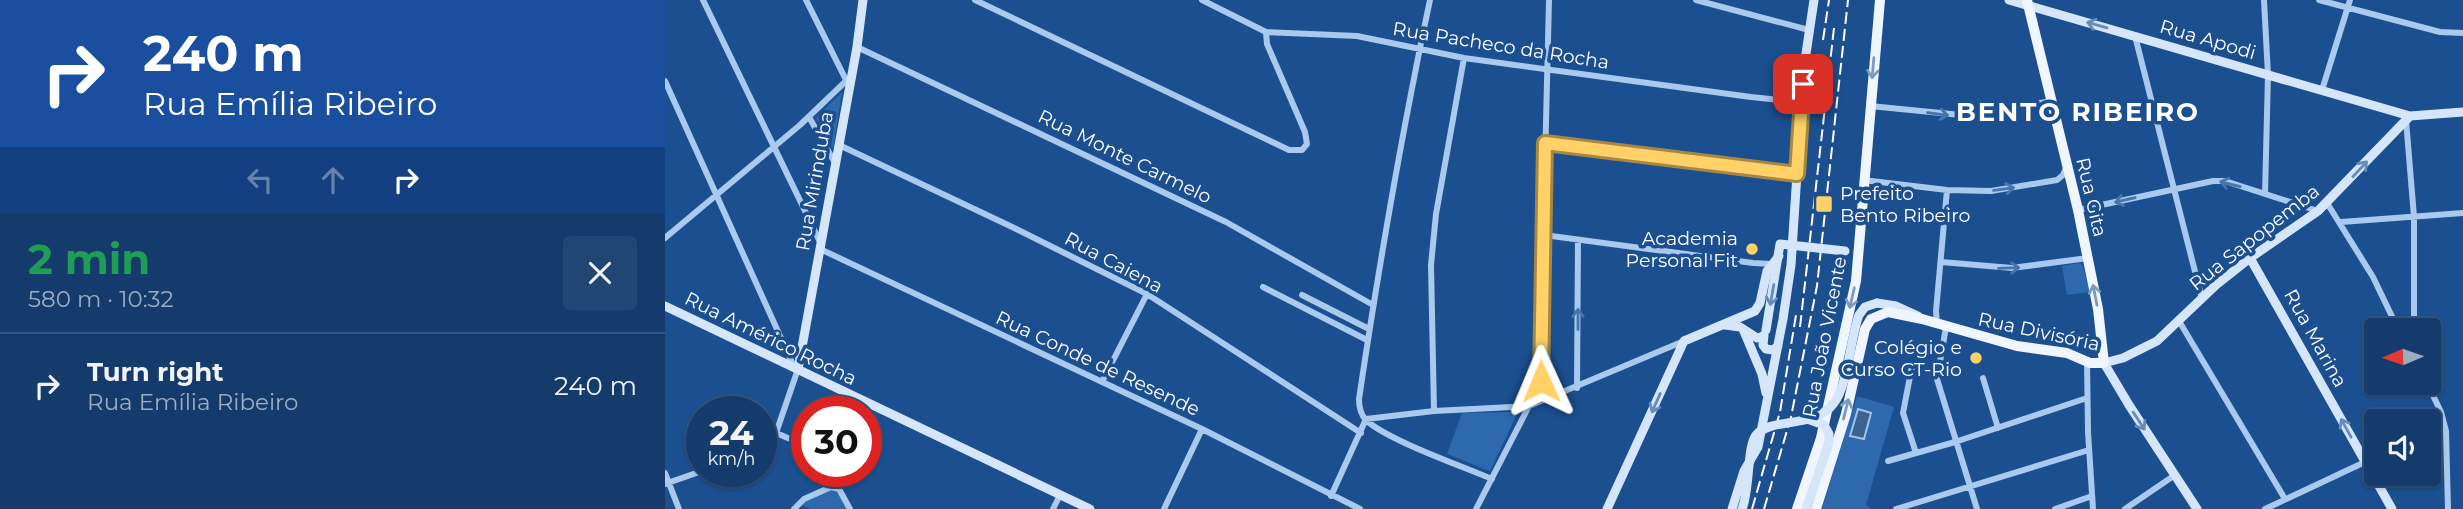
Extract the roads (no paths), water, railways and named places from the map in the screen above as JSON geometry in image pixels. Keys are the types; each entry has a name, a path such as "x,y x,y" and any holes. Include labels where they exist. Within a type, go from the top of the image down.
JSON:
{"main road":[{"name":"Rua Mirinduba","path":"796,368 857,47 863,0"},
{"path":"1732,509 1744,471 1758,447 1778,346 1791,265 1801,102 1814,0"},
{"name":"Rua João Vicente","path":"1797,509 1830,401 1856,281 1879,0"},
{"name":"Rua Apodi","path":"2010,0 2028,3 2398,112"},
{"name":"Rua Gita","path":"2028,3 2078,210 2098,309 2104,363"},
{"path":"2396,130 2398,112 2408,118 2463,112"},
{"name":"Rua Sapopemba","path":"2104,363 2123,358 2152,344 2216,285 2327,204 2408,118"},
{"path":"1607,509 1684,341 1757,310 1765,276 1787,242 1792,229"},
{"path":"1778,346 1771,350 1765,349 1765,333 1780,244 1858,253"},
{"name":"Rua Marina","path":"2250,258 2364,460"},
{"name":"Rua Divisória","path":"1808,419 1825,412 1837,399 1857,319 1865,307 1877,303 1896,306 1922,319"},
{"name":"Rua Américo Rocha","path":"665,306 796,368 846,396"},
{"name":"Rua Divisória","path":"1878,314 1888,312 1922,319 2028,348 2062,351 2087,362 2104,363 2197,509"},
{"name":"Rua João Vicente","path":"1816,509 1846,414 1865,329 1871,318 1878,314"},
{"path":"1724,325 1737,326 1757,338 1765,333"},
{"path":"1743,329 1763,379 1767,401"},
{"name":"Rua Américo Rocha","path":"882,415 1090,509"},
{"path":"1742,509 1748,491 1751,448 1755,436 1766,429 1808,419 1824,425 1829,439 1807,509"},
{"path":"1811,470 1820,467 1828,474"},
{"name":"Rua Marina","path":"2379,486 2392,509"}],"street":[{"path":"703,0 775,146 820,246"},
{"path":"665,238 848,84 806,0"},
{"path":"975,0 1289,150 1302,150 1307,144 1305,132 1267,44 1266,32"},
{"name":"Rua Pacheco da Rocha","path":"1202,0 1217,3 1266,32 1357,36 1464,58 1801,102"},
{"path":"1430,0 1373,304 1359,399 1360,408 1366,419 1392,436 1492,479"},
{"path":"1544,399 1540,367 1549,0"},
{"path":"1696,0 1809,30"},
{"path":"2264,0 2268,75 2265,194"},
{"path":"2319,0 2349,4 2440,32 2463,33"},
{"path":"2322,90 2349,4"},
{"path":"2135,36 2202,299"},
{"name":"Rua Monte Carmelo","path":"857,47 1226,222 1373,304"},
{"path":"1434,411 1433,252 1436,214 1464,58"},
{"path":"665,81 796,368 777,430"},
{"path":"1870,106 1971,116 2051,101"},
{"path":"809,117 835,163"},
{"path":"2408,118 2414,217 2414,318"},
{"path":"1545,143 1797,174"},
{"name":"Rua Caiena","path":"839,145 1147,295 1361,433"},
{"path":"1863,180 1947,190 1991,191 2056,180 2063,175 2067,165"},
{"path":"2078,210 2172,189 2225,181 2318,211"},
{"path":"1947,190 1936,311 1941,325 1937,379 1977,509"},
{"path":"2327,204 2341,222 2373,277 2393,318"},
{"path":"2341,222 2463,213"},
{"path":"1544,234 1772,264"},
{"path":"1577,388 1578,240"},
{"name":"Rua Conde de Resende","path":"820,246 1202,429 1360,509"},
{"path":"1941,262 2000,269 2088,258"},
{"path":"1753,263 1765,276"},
{"path":"1263,288 1367,341"},
{"path":"1102,382 1147,295"},
{"path":"1302,295 1369,329"},
{"path":"2179,321 2285,499"},
{"path":"1366,419 1434,411 1529,406 1684,341"},
{"path":"2087,362 2093,509"},
{"path":"1912,366 1903,413 1916,453"},
{"path":"1983,378 1998,428"},
{"path":"2433,396 2447,431 2448,509"},
{"path":"1888,461 1955,442 2087,398"},
{"path":"1476,509 1529,406"},
{"path":"1331,496 1366,419"},
{"path":"1164,509 1202,429"},
{"path":"1896,509 2089,450"},
{"path":"2265,509 2364,462"},
{"path":"665,472 679,509"},
{"path":"2125,509 2175,475"},
{"path":"667,483 686,476"},
{"path":"794,509 804,499 831,486 839,489 850,509"},
{"path":"1053,509 1060,495"},
{"path":"2055,509 2092,496"}],"railway":[{"path":"1823,40 1829,0"},
{"path":"1764,509 1791,417 1817,286 1848,0"},
{"path":"1800,327 1834,28"},
{"path":"1752,509 1780,412 1796,315"}],"place":[{"name":"Prefeito Bento Ribeiro","path":"1824,204"},
{"name":"Academia Personal Fit","path":"1752,249"},
{"name":"Colégio e Curso CT-Rio","path":"1976,358"}],"district":[{"name":"BENTO RIBEIRO","path":"2078,112"}]}
